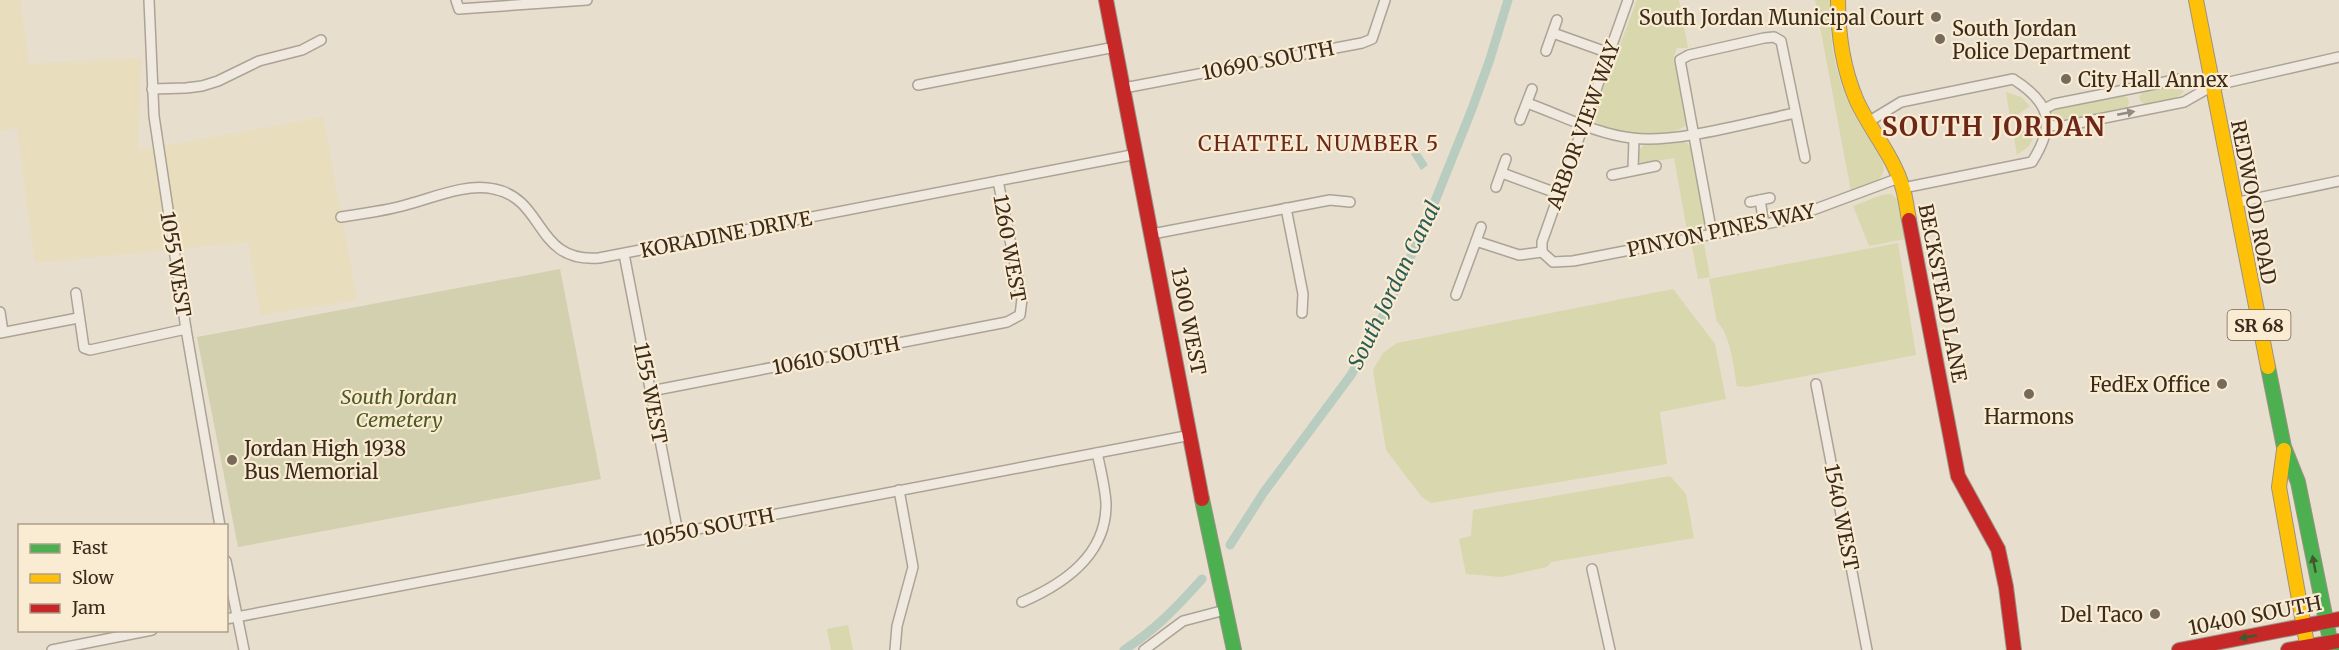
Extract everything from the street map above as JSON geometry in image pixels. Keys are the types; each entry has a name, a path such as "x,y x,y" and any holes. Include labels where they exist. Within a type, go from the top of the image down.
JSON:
{"street":[{"name":"1055 WEST","path":"148,0 152,89 163,181 220,524"},
{"path":"456,0 459,9 587,0"},
{"name":"1300 WEST","path":"1106,0 1234,650"},
{"name":"10690 SOUTH","path":"1124,88 1362,43 1372,39 1385,0"},
{"name":"ARBOR VIEW WAY","path":"1542,252 1542,242 1558,194 1628,0"},
{"name":"BECKSTEAD LANE","path":"1838,0 1839,31 1847,75 1868,122 1901,183 1958,476 1967,497 1993,536 1998,549 2007,593 2014,650"},
{"name":"REDWOOD ROAD","path":"2196,0 2234,203 2284,447 2298,482 2332,620 2333,644"},
{"path":"1546,51 1557,20"},
{"path":"1553,33 1609,53"},
{"path":"1712,234 1680,60 1689,55 1774,37 1781,40 1805,158"},
{"path":"152,89 202,86 218,81 259,61 302,50 321,40"},
{"path":"918,85 1115,47"},
{"path":"1868,122 1901,102 2013,79 2038,98 2048,116 2048,124 2059,127 2184,102 2212,86 2339,57"},
{"path":"2044,109 2054,104 2180,79 2212,86"},
{"path":"1520,120 1532,89"},
{"path":"1527,103 1611,134 1634,139 1694,133 1795,113"},
{"name":"PINYON PINES WAY","path":"1542,252 1553,262 1573,261 1764,224 1804,214 1901,183 2032,162 2046,137 2048,124"},
{"path":"1633,169 1634,139"},
{"name":"KORADINE DRIVE","path":"341,217 408,205 436,195 471,189 495,189 517,198 526,206 550,242 569,255 589,259 1137,154"},
{"path":"1496,187 1506,159"},
{"path":"1612,175 1656,166"},
{"path":"1502,173 1558,194"},
{"name":"1260 WEST","path":"998,181 1022,299 1020,315"},
{"path":"2234,203 2339,181"},
{"path":"1764,224 1755,201 1770,198"},
{"path":"1152,234 1330,200 1350,202"},
{"path":"1286,208 1303,294 1302,314"},
{"path":"1456,295 1481,227"},
{"path":"1476,242 1519,255 1542,252"},
{"name":"1155 WEST","path":"624,254 678,532"},
{"path":"76,293 84,348 90,350 186,329"},
{"path":"0,312 1,332 78,318"},
{"name":"10610 SOUTH","path":"651,391 1007,322 1020,315"},
{"name":"1540 WEST","path":"1816,384 1867,650"},
{"name":"10550 SOUTH","path":"232,618 1191,435"},
{"name":"REDWOOD ROAD","path":"2284,447 2279,487 2308,648"},
{"path":"1022,602 1046,592 1068,577 1088,558 1096,546 1105,520 1106,504 1097,453"},
{"path":"895,650 897,626 913,567 899,490"},
{"path":"1592,569 1610,650"},
{"path":"228,580 232,618 244,650"},
{"name":"BECKSTEAD LANE","path":"2007,593 2016,615 2024,650"},
{"path":"1144,650 1183,621 1225,610"},
{"name":"10400 SOUTH","path":"2179,650 2332,620"},
{"path":"52,650 142,632"},
{"name":"10400 SOUTH","path":"2288,650 2333,644"}],"shaded area":[{"path":"0,0 20,0 29,64 141,58 138,151 323,117 357,300 261,315 248,242 35,263 17,128 0,131"},
{"path":"1418,150 1428,165 1421,170 1411,154"}],"green space":[{"path":"1637,0 1679,0 1688,48 1677,48 1673,59 1677,69 1686,125 1669,132 1631,134 1619,132 1600,126 1595,119 1594,114"},
{"path":"1815,0 1831,0 1831,31 1840,79 1852,109 1884,168 1877,181 1851,191"},
{"path":"2168,87 2180,88 2184,92 2163,103 2151,105 2141,102 2139,97 2143,92"},
{"path":"2006,92 2021,97 2030,106 2013,118 2010,117"},
{"path":"2119,95 2127,97 2129,102 2123,111 2059,123 2053,120 2051,112 2058,107"},
{"path":"2015,129 2035,135 2029,146 2017,155 2013,131"},
{"path":"1681,141 1687,143 1693,151 1706,220 1703,230 1688,236 1674,158 1643,163 1639,162 1638,157 1644,145"},
{"path":"1891,194 1897,199 1905,239 1869,246 1853,206"},
{"path":"1898,243 1916,355 1747,387 1737,386 1728,342 1717,322 1709,279"},
{"path":"1704,244 1710,277 1698,279 1692,246"},
{"name":"South Jordan Cemetery","path":"560,269 601,479 238,547 197,337"},
{"path":"1673,289 1715,344 1726,399 1660,412 1667,464 1431,503 1422,497 1386,450 1373,370 1383,353 1397,343"},
{"path":"1670,476 1686,494 1694,538 1551,562 1547,567 1502,577 1466,574 1459,539 1471,536 1473,510"},
{"path":"848,625 853,650 831,650 827,629"}],"waterway":[{"name":"South Jordan Canal","path":"1230,545 1264,492 1351,375 1376,331 1425,226 1472,109 1508,0"},
{"name":"South Jordan Canal","path":"1124,650 1166,617 1202,579"}],"traffic: fast":[{"path":"2268,367 2284,447 2298,482 2332,650"},
{"path":"1202,499 1234,650"}],"traffic: slow":[{"path":"1838,0 1842,51 1851,87 1861,110 1894,165 1904,193 1909,220"},
{"path":"2196,0 2268,367"},
{"path":"2284,450 2279,487 2308,650"}],"traffic: jam":[{"path":"1106,0 1202,499"},
{"path":"1909,220 1958,476 1998,549 2006,587 2014,650"},
{"path":"2179,650 2339,619"},
{"path":"2288,650 2339,641"}],"place":[{"name":"South Jordan Municipal Court","path":"1936,17"},
{"name":"South Jordan Police Department","path":"1940,39"},
{"name":"City Hall Annex","path":"2066,79"},
{"name":"FedEx Office","path":"2222,384"},
{"name":"Harmons","path":"2029,394"},
{"name":"Jordan High 1938 Bus Memorial","path":"232,460"},
{"name":"Del Taco","path":"2155,614"}],"district":[{"name":"SOUTH JORDAN","path":"1994,126"},
{"name":"CHATTEL NUMBER 5","path":"1319,143"}]}
